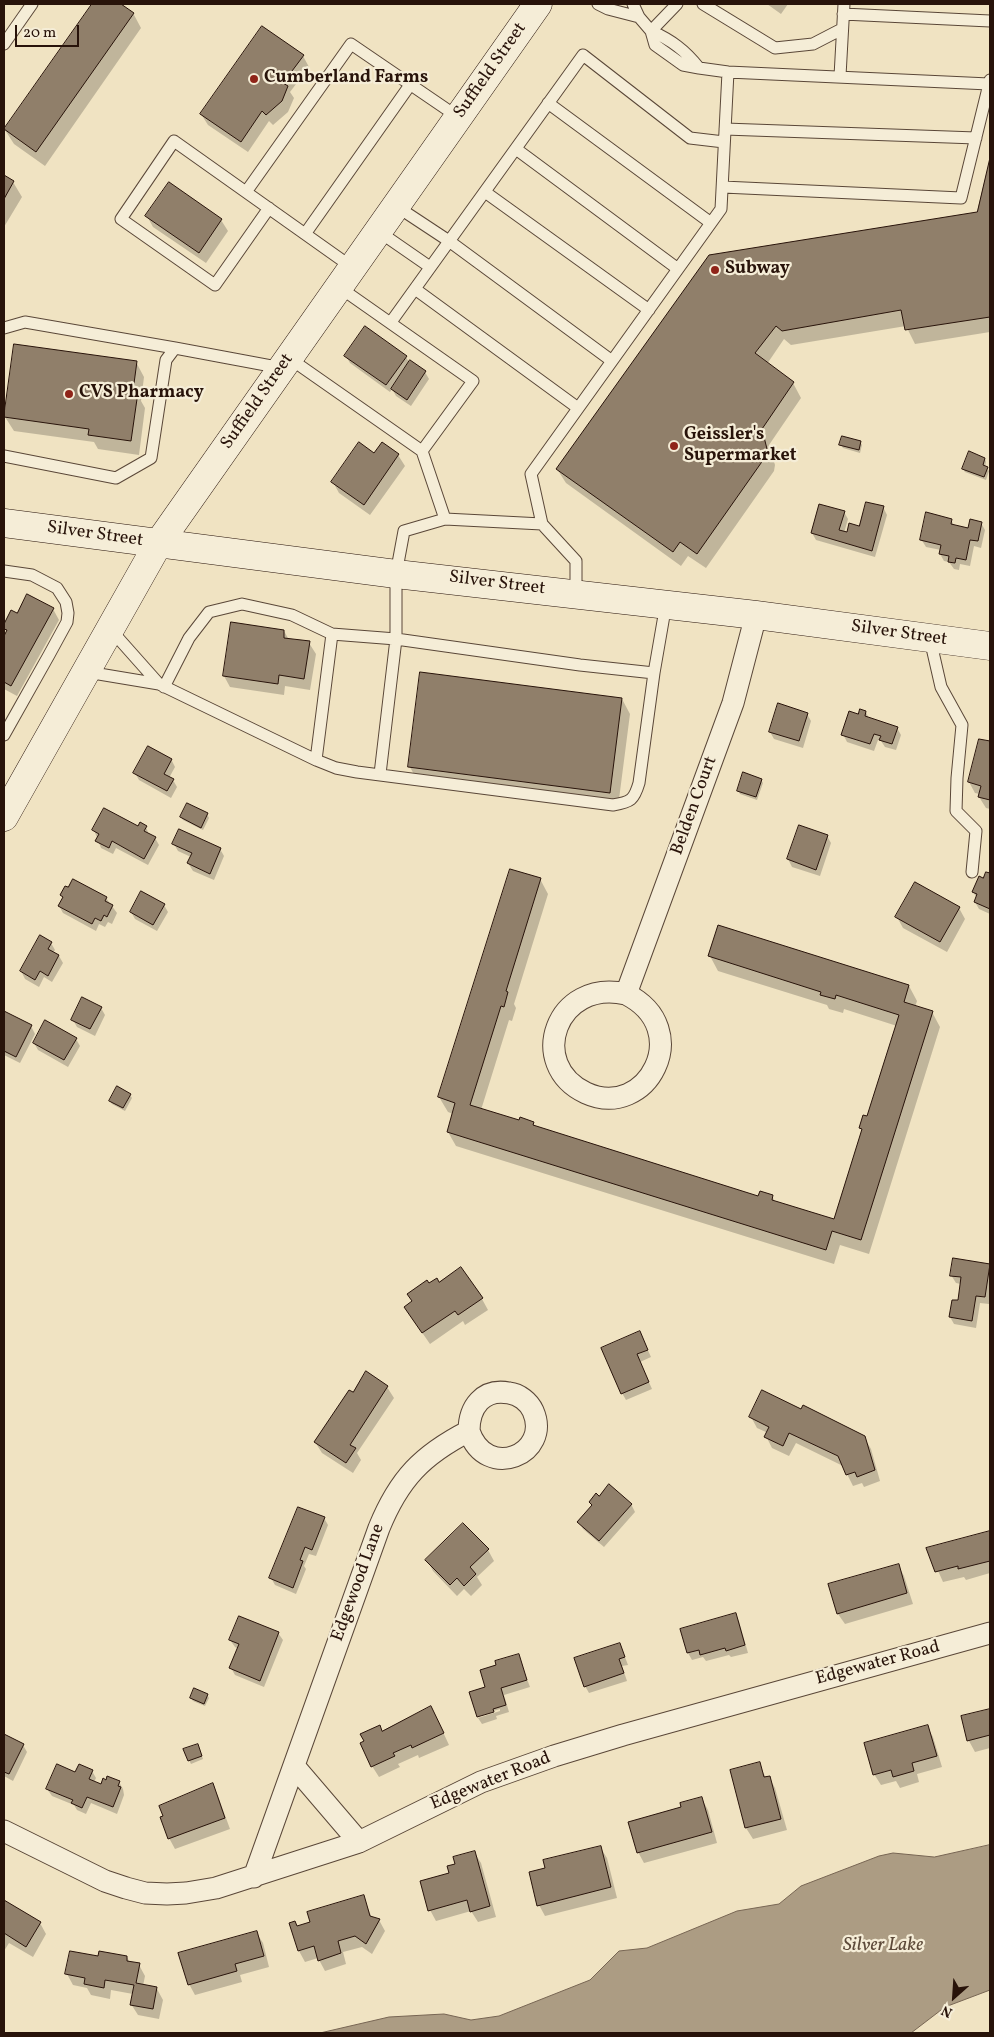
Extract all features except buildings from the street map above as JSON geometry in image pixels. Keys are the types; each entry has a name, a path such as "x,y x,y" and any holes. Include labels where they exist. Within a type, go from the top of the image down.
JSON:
{"street":[{"name":"Suffield Street","path":"7,805 86,672 158,544 538,4"},
{"name":"Silver Street","path":"4,523 396,574 576,593 990,646"},
{"name":"Belden Court","path":"626,994 734,703 756,615"},
{"path":"604,991 626,994 636,999 652,1015 660,1036 659,1058 649,1078 631,1092 609,1098 587,1094 569,1081 558,1063 554,1041 560,1020 566,1011 583,997 604,991"},
{"name":"Edgewood Lane","path":"254,1877 387,1508 411,1473 429,1454 469,1431"},
{"name":"Edgewater Road","path":"4,1831 105,1881 144,1893 186,1893 216,1888 359,1842 481,1782 554,1756 990,1633"},
{"path":"294,1766 359,1842"}],"lane":[{"path":"4,44 32,4"},
{"path":"598,4 608,10 639,17"},
{"path":"633,4 639,17 651,31 655,45 683,66 728,72 990,82 961,198 723,187"},
{"path":"651,31 678,4"},
{"path":"703,4 775,48 813,44 842,29"},
{"path":"840,76 844,9 990,20"},
{"path":"246,192 350,44 458,118"},
{"path":"392,322 583,54 690,138 724,142"},
{"path":"576,593 576,561 542,524 531,474 721,209 728,72"},
{"path":"305,234 410,85"},
{"path":"548,103 711,223"},
{"path":"725,129 976,138"},
{"path":"269,208 215,285 121,219 174,141 269,208 305,234 346,278 392,322 473,380 422,451"},
{"path":"516,149 678,269"},
{"path":"485,192 649,310"},
{"path":"396,206 449,241 612,361"},
{"path":"378,231 430,267"},
{"path":"415,289 578,408"},
{"path":"4,328 25,322 175,348 285,363 422,451 445,520"},
{"path":"4,456 116,478 151,458 166,360 175,348"},
{"path":"380,774 396,639 396,574 404,531 445,520 542,524"},
{"path":"4,571 32,575 57,588 66,602 68,613 67,622 50,655 4,734"},
{"path":"161,686 189,638 209,612 242,604 292,615 332,634 396,639 570,664 654,673"},
{"path":"86,672 161,686 336,768 613,805 628,803 635,795 639,782 654,673 666,604"},
{"path":"110,630 161,686"},
{"path":"316,760 332,634"},
{"path":"930,639 941,687 962,725 956,811 976,831 972,872"}],"water":[{"name":"Silver Lake","path":"990,1845 990,1990 945,2007 911,2033 320,2033 389,2017 444,2014 471,2020 499,2016 590,1980 619,1951 647,1948 737,1911 779,1904 801,1886 879,1856 893,1853 934,1857"}],"place":[{"name":"Cumberland Farms","path":"254,79"},
{"name":"Subway","path":"715,270"},
{"name":"CVS Pharmacy","path":"69,394"},
{"name":"Geissler's Supermarket","path":"674,446"}]}
